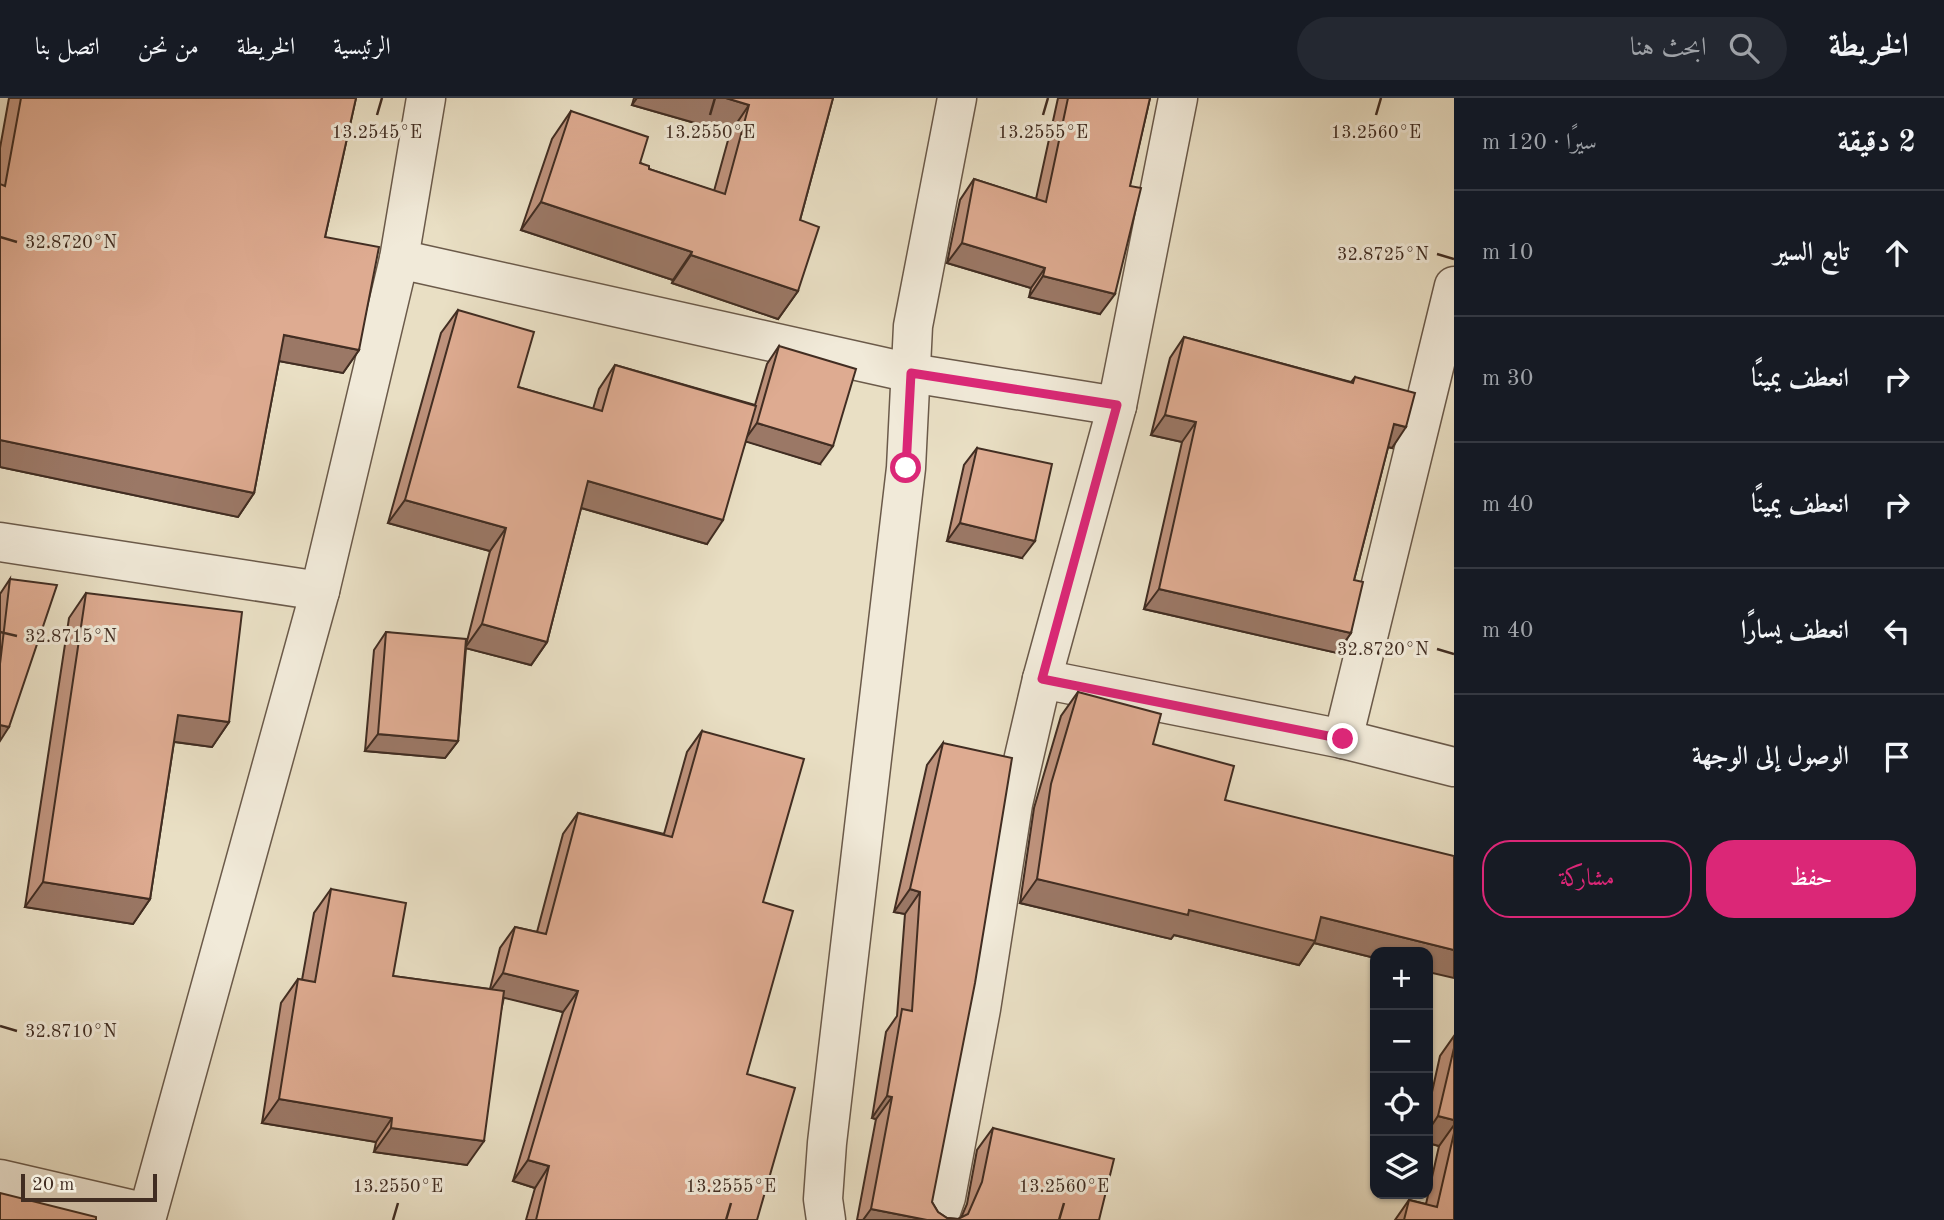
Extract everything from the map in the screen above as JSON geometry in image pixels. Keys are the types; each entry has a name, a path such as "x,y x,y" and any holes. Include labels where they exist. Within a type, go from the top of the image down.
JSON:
{"street":[{"path":"0,1179 146,1216 320,592 399,259 426,98"},
{"path":"826,1220 823,1199 827,1143 906,468 913,326 957,98"},
{"path":"938,1220 946,1197 981,1009 1013,804 1042,679 1117,405 1178,98"},
{"path":"399,259 911,373 1117,405"},
{"path":"1343,739 1454,286"},
{"path":"0,542 320,592"},
{"path":"1042,679 1343,739 1454,767"}],"building":[{"path":"21,98 356,98 325,237 379,247 359,350 284,335 254,493 0,440 0,184 5,186"},
{"path":"726,98 833,98 800,220 819,227 798,291 691,255 692,252 541,202 571,111 648,137 640,163 649,166 649,169 725,194 749,105"},
{"path":"1068,98 1150,98 1130,186 1141,188 1115,294 1043,276 1045,268 962,243 974,179 1046,202"},
{"path":"458,310 534,332 518,387 602,411 615,365 756,406 723,520 588,481 547,642 482,624 506,528 405,500"},
{"path":"1184,337 1353,383 1355,377 1415,393 1406,427 1394,424 1354,580 1363,582 1351,633 1159,589 1196,422 1165,415"},
{"path":"779,346 856,369 833,446 757,423"},
{"path":"977,448 1052,464 1035,541 960,523"},
{"path":"10,579 57,585 9,727 0,725 0,664"},
{"path":"86,593 242,612 229,722 178,715 150,899 43,882"},
{"path":"386,632 466,639 458,741 378,734"},
{"path":"1078,692 1161,714 1153,744 1234,766 1225,800 1454,856 1454,950 1321,917 1315,941 1189,910 1188,915 1037,879 1051,784"},
{"path":"702,731 804,759 763,902 793,911 747,1074 795,1088 757,1220 536,1220 549,1166 528,1160 578,991 503,973 515,927 546,934 578,813 672,837"},
{"path":"943,743 1012,758 975,983 932,1202 938,1212 947,1218 958,1219 968,1214 982,1182 993,1128 1114,1159 1099,1220 927,1220 871,1209 892,1097 887,1096 902,1009 912,1011 920,892 910,889"},
{"path":"331,889 406,903 393,976 504,991 484,1141 391,1128 392,1118 279,1099 298,979 315,982"},
{"path":"1454,1048 1454,1120 1438,1116"},
{"path":"1454,1133 1454,1220 1404,1220 1409,1200 1437,1207"},
{"path":"0,1193 96,1217 96,1220 0,1220"}],"route":[{"path":"906,468 911,373 1117,405 1042,679 1343,739"}]}
